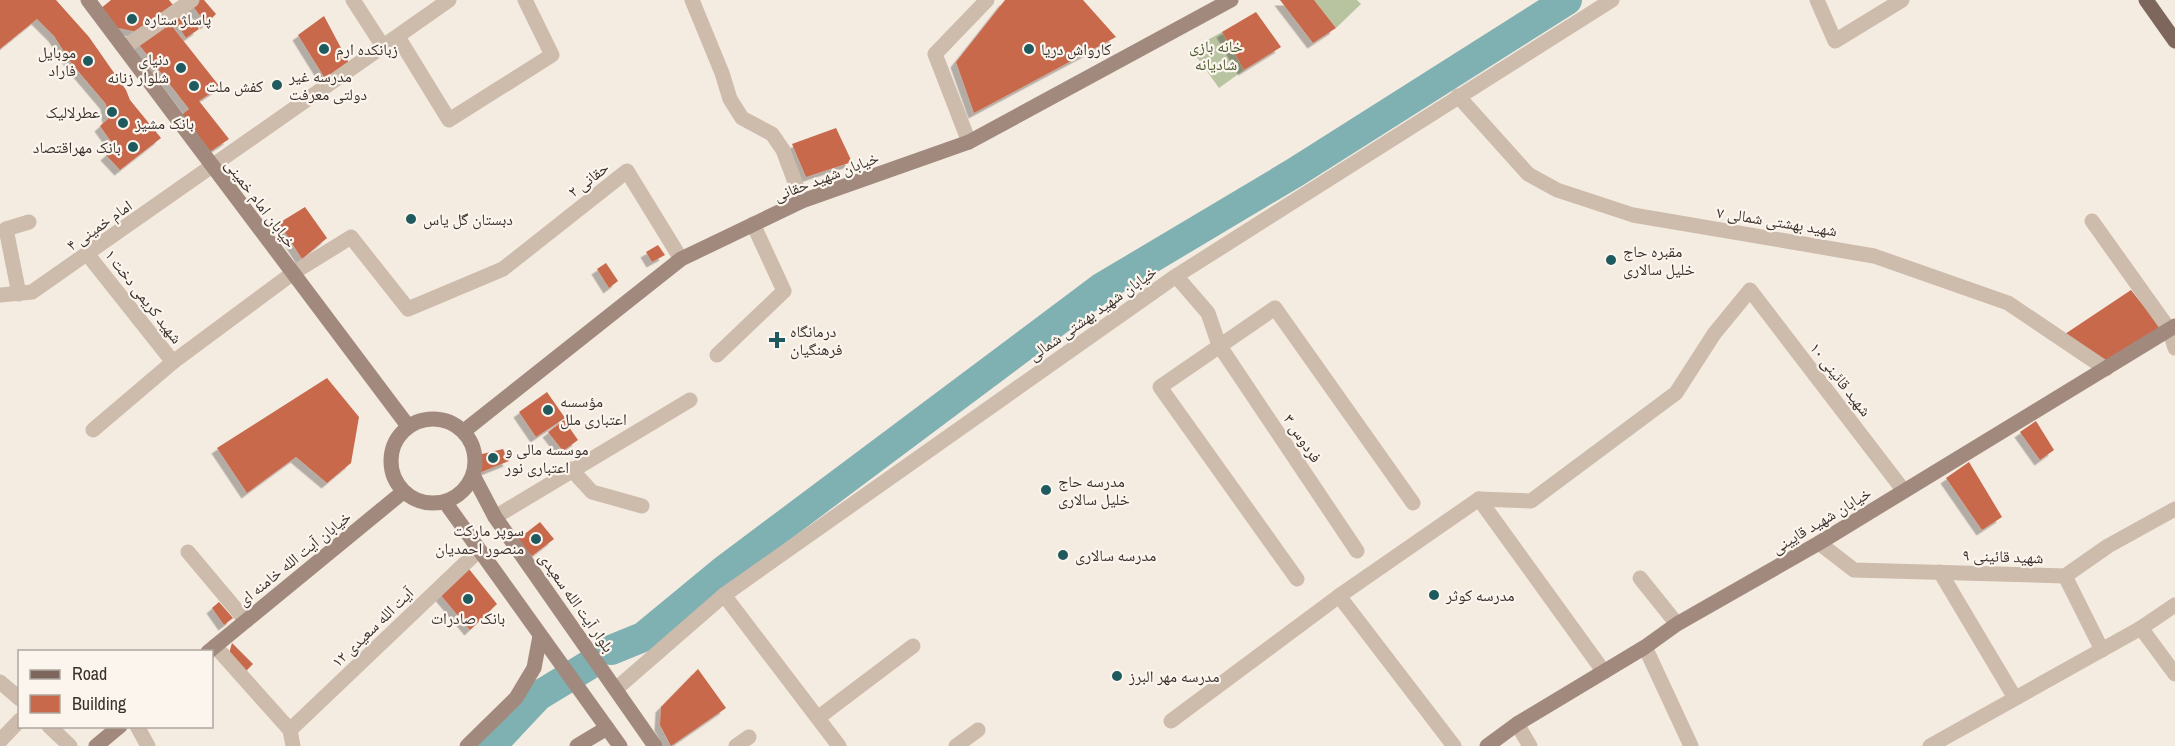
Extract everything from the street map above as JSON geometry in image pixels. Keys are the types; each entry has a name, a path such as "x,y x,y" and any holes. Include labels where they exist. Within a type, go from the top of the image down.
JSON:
{"main road":[{"name":"خیابان شهید حقانی","path":"464,431 681,259 802,201 969,142 1231,0"},
{"path":"2146,0 2172,30"},
{"name":"خیابان امام خمینی","path":"94,2 211,166 408,426"},
{"name":"خیابان شهید قایینی","path":"1487,746 1517,724 1645,647 1677,624 1819,543 2172,327"},
{"path":"430,419 442,420 464,431 475,453 474,477 467,488 445,502 423,503 404,492 392,471 391,459 393,447 408,426 430,419"},
{"name":"بلوار آیت الله سعیدی","path":"474,477 495,517 617,688 655,746"},
{"name":"خیابان آیت الله خامنه ای","path":"211,649 404,492"},
{"path":"445,502 620,746"},
{"path":"473,744 516,698 534,668 540,636"},
{"path":"96,746 118,728"},
{"path":"577,746 608,728"}],"street":[{"path":"125,46 192,0"},
{"path":"352,0 384,48"},
{"name":"امام خمینی ۴","path":"0,295 32,292 384,48 449,0"},
{"path":"398,37 449,120 552,55 525,0"},
{"path":"692,0 722,73 730,99 742,118 772,134 783,150 802,201"},
{"path":"969,142 935,54 987,0"},
{"name":"خیابان شهید بهشتی شمالی","path":"617,688 724,595 1176,276 1612,0"},
{"path":"1817,0 1835,41 1902,0"},
{"name":"شهید بهشتی شمالی ۷","path":"1458,96 1528,174 1557,190 1633,215 1874,256 2008,303 2106,369"},
{"name":"حقانی ۲","path":"293,273 351,237 408,309 502,269 627,171 681,259"},
{"path":"2092,221 2172,327 2175,348"},
{"path":"18,294 6,229 29,222"},
{"path":"717,355 784,291 753,224"},
{"name":"شهید کریمی دخت ۱","path":"88,255 173,362 93,430"},
{"path":"173,362 293,273"},
{"name":"فردوس ۳","path":"1176,276 1208,313 1219,345 1357,551"},
{"name":"شهید قائینی ۱۰","path":"1479,499 1531,501 1676,393 1714,334 1750,290 1904,490"},
{"path":"1297,579 1160,387 1275,308 1413,503"},
{"path":"495,517 571,469 607,451 690,400"},
{"path":"571,469 592,492 642,506"},
{"path":"1171,721 1339,596 1479,499 1604,672"},
{"name":"شهید قائینی ۹","path":"1819,543 1854,570 2065,576 2108,546 2175,508"},
{"name":"آیت الله سعیدی ۱۲","path":"290,730 478,551"},
{"path":"188,552 246,621"},
{"path":"1940,572 2015,698"},
{"path":"2065,576 2102,650"},
{"path":"1640,578 1677,624"},
{"path":"724,595 839,746"},
{"path":"1339,596 1454,746"},
{"path":"1930,746 2141,628 2175,605"},
{"path":"2141,628 2175,674"},
{"path":"819,717 913,646"},
{"path":"1645,647 1691,746"},
{"path":"213,651 290,730 293,746"},
{"path":"0,682 18,697"},
{"path":"0,741 18,722"},
{"path":"1517,724 1530,746"},
{"path":"52,728 70,746"},
{"path":"138,728 148,746"},
{"path":"956,746 978,730"},
{"path":"736,746 749,737"}],"green space":[{"path":"1314,0 1357,0 1361,4 1336,28"},
{"name":"خانه بازی شادیانه","path":"1222,32 1244,70 1219,88 1191,49"}],"building":[{"path":"0,0 56,0 89,37 126,90 130,100 161,138 120,170 106,155 115,147 100,126 108,119 106,104 72,64 54,36 37,19 0,49"},
{"name":"پاسا‍‍‍ژ ستاره","path":"111,0 169,0 173,5 137,32 118,28 100,9"},
{"path":"199,0 204,0 216,14 206,24 192,5"},
{"name":"کارواش دریا","path":"1005,0 1083,0 1116,37 974,113 956,62"},
{"path":"1280,0 1314,0 1336,28 1313,43"},
{"path":"184,10 199,29 186,38 173,18"},
{"path":"1256,12 1281,47 1244,70 1222,32"},
{"name":"زبانکده ارم","path":"324,16 349,63 326,80 298,35"},
{"path":"167,20 220,87 199,101 229,139 207,154 179,117 189,109 137,42"},
{"path":"836,128 852,162 806,177 792,144"},
{"path":"305,207 327,238 302,259 279,223"},
{"path":"658,245 665,255 652,262 646,252"},
{"path":"606,263 618,281 609,288 597,269"},
{"path":"2131,290 2161,328 2107,362 2065,334"},
{"path":"327,378 359,417 351,463 327,483 296,457 247,493 217,448"},
{"path":"547,392 565,418 536,437 519,412"},
{"path":"564,420 578,440 563,451 548,432"},
{"path":"2036,421 2054,450 2040,460 2020,432"},
{"name":"موسسه مالی و اعتباری نور","path":"503,449 509,461 479,473 478,455"},
{"path":"1969,462 2002,517 1982,530 1946,478"},
{"name":"سوپر مارکت منصور احمدیان","path":"540,522 554,539 532,556 517,540"},
{"name":"بانک صادرات","path":"469,569 497,604 470,630 439,593"},
{"path":"219,602 233,618 224,625 212,608"},
{"path":"232,643 253,664 244,673 228,657"},
{"path":"698,669 726,708 671,746 660,725 661,707"}],"waterway":[{"path":"611,650 643,637 723,571 1101,288 1294,173 1567,0"},
{"path":"491,746 538,696 589,665"}],"place":[{"name":"پاسا‍‍‍ژ ستاره","path":"132,19"},
{"name":"زبانکده ارم","path":"324,49"},
{"name":"کارواش دریا","path":"1029,49"},
{"name":"موبایل فاراد","path":"88,61"},
{"name":"دنیای شلوار زنانه","path":"181,68"},
{"name":"مدرسه غیر دولتی معرفت","path":"277,85"},
{"name":"کفش ملت","path":"194,86"},
{"name":"عطرلالیک","path":"112,112"},
{"name":"بانک مشیز","path":"123,123"},
{"name":"بانک مهراقتصاد","path":"133,147"},
{"name":"دبستان گل یاس","path":"411,219"},
{"name":"مقبره حاج خلیل سالاری","path":"1611,260"},
{"name":"درمانگاه فرهنگیان","path":"777,340"},
{"name":"مؤسسه اعتباری ملل","path":"548,410"},
{"name":"موسسه مالی و اعتباری نور","path":"493,458"},
{"name":"مدرسه حاج خلیل سالاری","path":"1046,490"},
{"name":"سوپر مارکت منصور احمدیان","path":"536,539"},
{"name":"مدرسه سالاری","path":"1063,555"},
{"name":"مدرسه کوثر","path":"1434,595"},
{"name":"بانک صادرات","path":"468,599"},
{"name":"مدرسه مهر البرز","path":"1117,676"}]}
